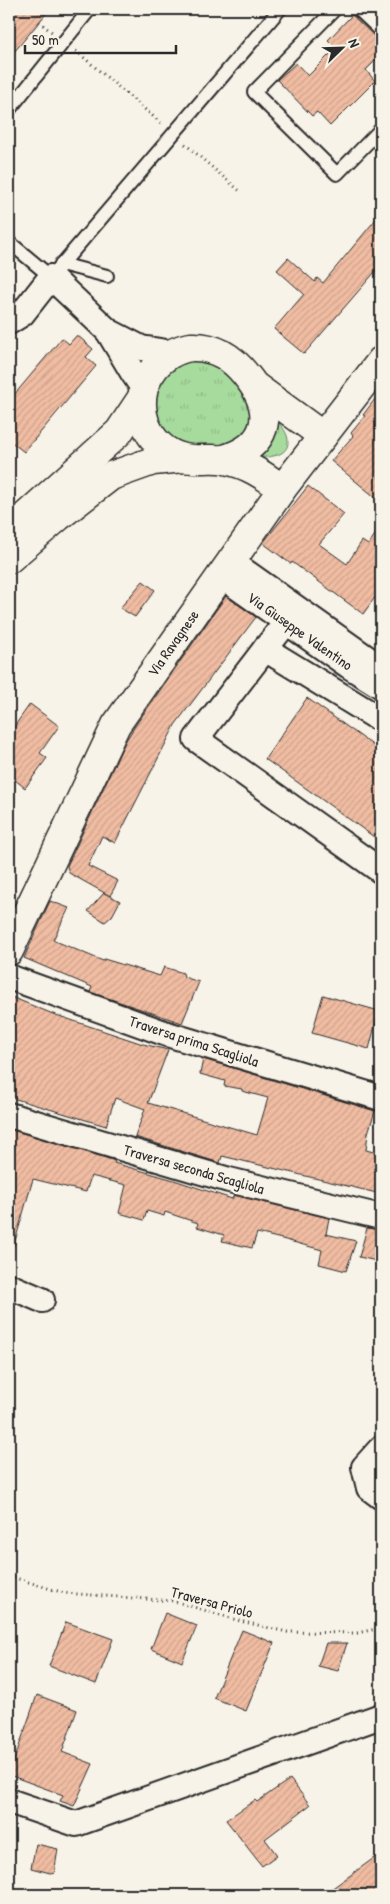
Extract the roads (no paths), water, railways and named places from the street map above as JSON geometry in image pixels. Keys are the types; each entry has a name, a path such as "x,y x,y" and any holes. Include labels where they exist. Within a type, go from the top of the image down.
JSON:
{"main road":[{"path":"9,531 119,432 158,362 173,353 189,348 207,348 223,354 237,364 256,387 263,401 264,409 261,432 252,445 240,455 224,459 184,458 153,461 111,476 58,517 9,559"},
{"name":"Via Ravagnese","path":"9,951 116,725 282,489 381,361"},
{"path":"256,387 323,436"},
{"path":"142,393 142,414 146,428 157,442 172,454 184,458"},
{"path":"224,459 259,471 282,489"}],"street":[{"path":"9,322 22,314 56,270 108,331 142,393"},
{"path":"108,331 141,348 173,353"},
{"name":"Via Giuseppe Valentino","path":"225,568 292,616 381,686"},
{"path":"292,616 196,739 381,871"},
{"name":"Via Giuseppe Valentino","path":"292,616 381,667"},
{"path":"265,649 381,720"},
{"name":"Traversa prima Scagliola","path":"9,977 167,1034 381,1098"},
{"name":"Traversa seconda Scagliola","path":"9,1115 229,1180 381,1217"},
{"path":"9,1286 42,1300"},
{"path":"381,1448 364,1467 369,1488 381,1497"},
{"path":"9,1801 76,1824 381,1716"}],"lane":[{"path":"9,110 63,40 90,9"},
{"path":"56,270 280,9"},
{"path":"335,9 254,92 337,174 381,129"},
{"path":"358,9 381,31"},
{"path":"9,242 56,270 107,276"}]}
